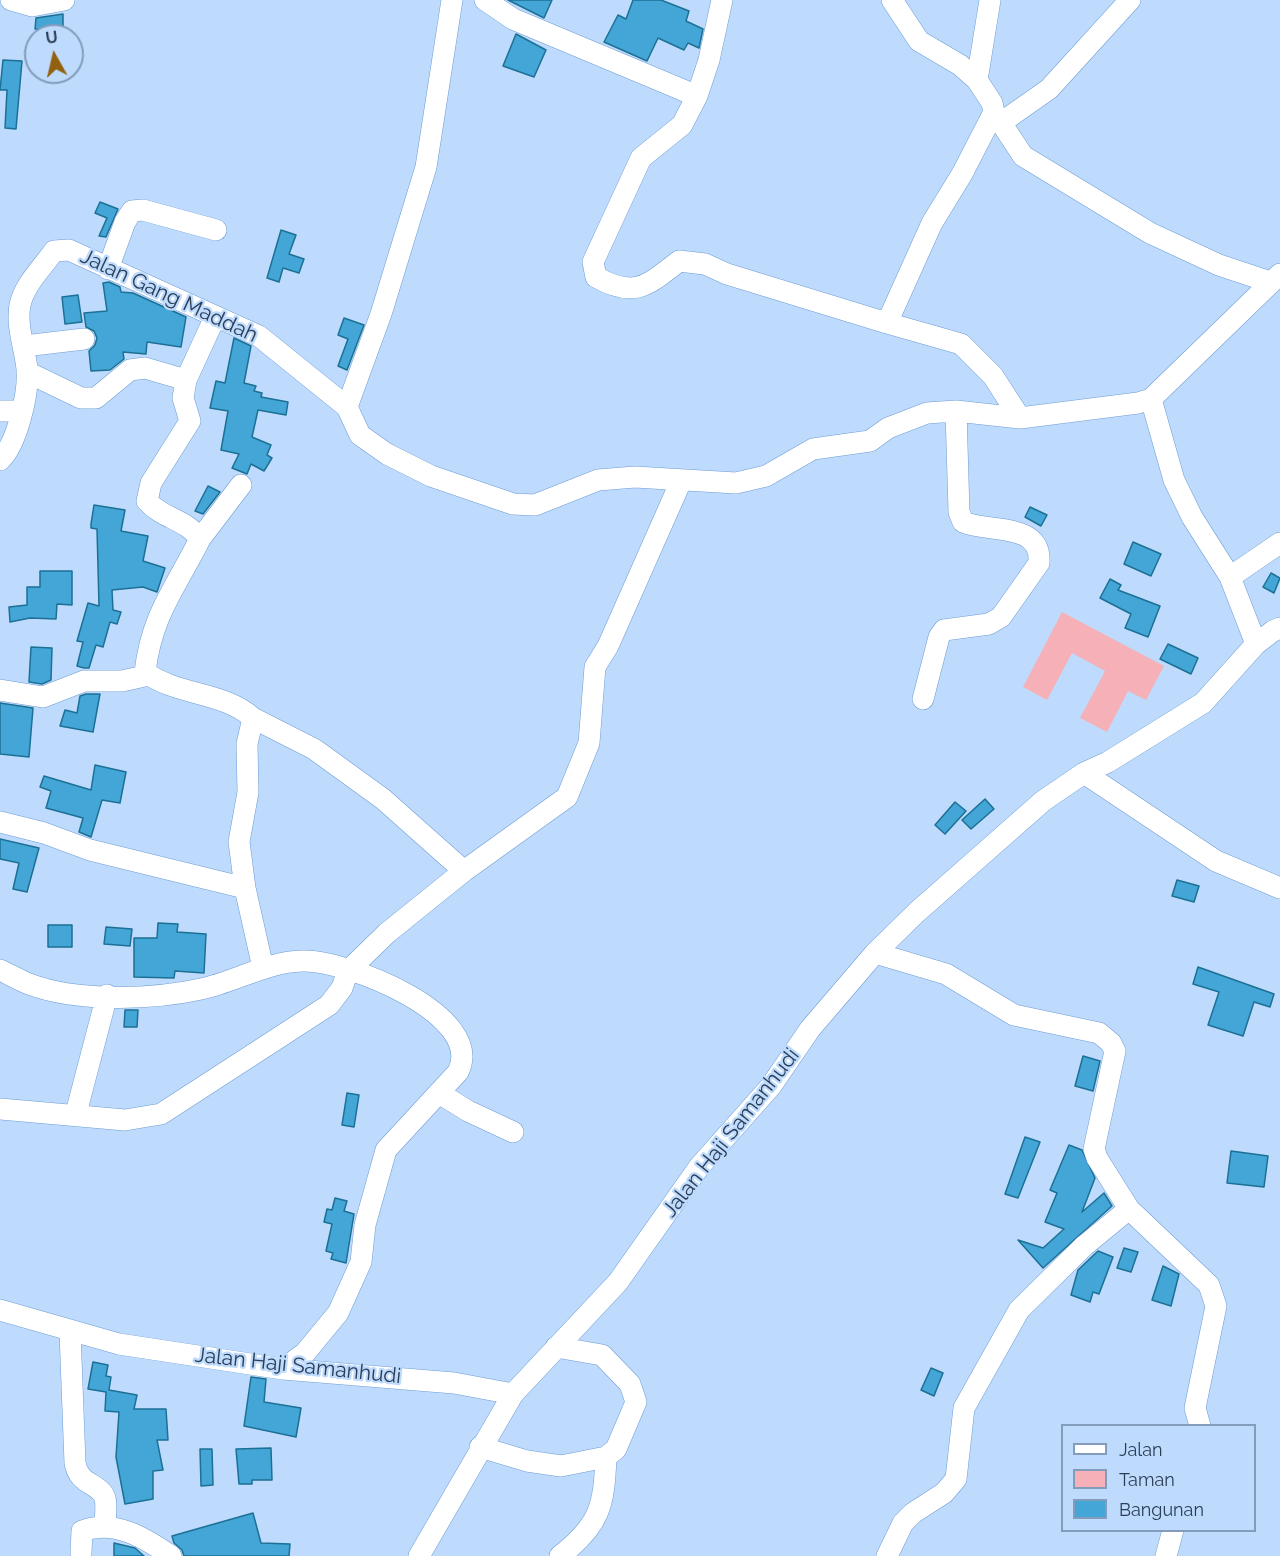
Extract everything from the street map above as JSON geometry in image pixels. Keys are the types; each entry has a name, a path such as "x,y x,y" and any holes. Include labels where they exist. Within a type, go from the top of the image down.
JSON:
{"street":[{"path":"10,0 32,6 64,0"},
{"path":"347,407 381,314 426,167 452,0"},
{"path":"484,0 513,19 697,96"},
{"path":"722,0 709,60 697,96 682,125 641,158 593,262 596,277 611,286 632,290 647,285 679,261 705,264 727,274 961,344 993,376 1020,418"},
{"path":"892,0 919,41 960,65 977,80 1023,156 1150,233 1219,265 1275,278"},
{"path":"977,80 990,0"},
{"path":"887,323 932,223 998,117 1049,89 1130,0"},
{"path":"108,269 125,222 132,211 143,210 216,230"},
{"name":"Jalan Gang Maddah","path":"0,460 6,454 22,411 27,372 20,307 24,292 54,251 69,250 108,269 165,291 215,317 259,336 347,407 360,435 387,454 431,476 513,504 536,505 598,480 635,477 736,483 766,476 813,449 870,441 888,428 927,413 956,411 1020,418 1121,406 1151,399"},
{"path":"1256,644 1230,577 1192,517 1174,480 1151,399 1275,278"},
{"path":"200,539 195,531 173,518 157,513 147,501 152,483 190,421 183,398 186,380 215,317"},
{"path":"24,346 84,339"},
{"path":"27,372 81,398 96,398 130,370 145,368 186,380"},
{"path":"0,411 22,411"},
{"path":"923,699 939,637 944,630 989,624 1001,617 1039,563 1037,548 1019,531 972,526 963,522 959,512 956,411"},
{"path":"0,1109 76,1113 125,1120 161,1114 329,1005 342,988 348,971 387,933 464,872 567,797 589,743 595,667 608,646 681,481"},
{"path":"241,485 200,539 156,621 149,642 145,672 242,709 253,718 314,749 383,799 464,872"},
{"path":"1230,577 1280,543"},
{"name":"Jalan Haji Samanhudi","path":"0,1310 70,1332 119,1344 283,1369 454,1383 513,1394 618,1282 699,1167 771,1086 810,1029 875,953 996,841 1043,801 1084,772 1108,762 1203,703 1256,644 1280,628"},
{"path":"0,690 44,697 84,681 122,681 149,675"},
{"path":"253,718 247,744 248,792 239,842 244,888 263,968"},
{"path":"1084,772 1216,861 1280,888"},
{"path":"0,822 44,833 90,850 244,888"},
{"path":"875,953 946,974 1014,1015 1099,1034 1111,1043 1115,1051 1094,1149 1103,1170 1129,1209 1209,1285 1215,1297 1216,1306 1195,1408 1200,1424"},
{"path":"0,970 27,984 64,993 133,997 201,989 263,968 302,961 348,971 414,996 441,1018 463,1051 464,1061 451,1081 386,1150 365,1225 361,1262 338,1313 305,1353 283,1369"},
{"path":"76,1113 107,995"},
{"path":"439,1093 468,1111 513,1132"},
{"path":"887,1556 903,1523 913,1513 945,1493 956,1479 964,1408 1019,1310 1084,1246 1129,1209"},
{"path":"70,1332 75,1463 81,1479 102,1492 106,1500 105,1527"},
{"path":"480,1447 527,1461 561,1466 606,1457 619,1444 636,1402 630,1384 602,1355 556,1347"},
{"path":"419,1556 480,1447 513,1394"},
{"path":"560,1556 577,1542 598,1516 605,1488 606,1457"},
{"path":"81,1552 82,1531 105,1527 119,1528 139,1536 171,1556"},
{"path":"1166,1556 1172,1532"}],"green space":[{"path":"1062,612 1164,666 1146,700 1128,691 1107,732 1080,718 1105,671 1072,653 1047,700 1023,687"}],"building":[{"path":"508,0 552,0 544,18"},
{"path":"633,0 661,0 689,11 686,21 703,29 699,48 688,43 684,50 658,38 647,61 604,42 618,15 626,19"},
{"path":"63,14 63,24 35,24 36,18"},
{"path":"516,34 546,50 534,77 503,66"},
{"path":"3,60 22,61 16,129 5,128 7,90 0,90"},
{"path":"100,202 118,209 106,237 99,236 107,218 95,213"},
{"path":"281,230 296,235 289,254 304,259 299,273 283,268 279,282 267,278"},
{"path":"109,282 120,287 121,292 133,293 186,317 181,347 147,342 146,354 123,352 124,359 110,370 91,371 89,351 95,345 97,338 94,331 86,327 84,313 107,311 103,283"},
{"path":"78,295 82,322 65,324 62,297"},
{"path":"344,318 364,325 347,370 338,366 348,339 338,335"},
{"path":"234,338 251,346 244,383 256,386 254,391 262,393 261,397 288,402 286,415 258,410 252,437 271,445 267,455 272,458 264,471 251,464 247,474 232,468 239,454 221,450 228,411 210,408 216,381 225,383"},
{"path":"208,486 220,492 203,514 195,511"},
{"path":"94,505 125,510 121,531 148,536 143,561 165,568 157,592 143,587 112,590 113,610 121,612 117,624 110,622 103,647 96,645 89,668 84,668 77,666 83,642 77,641 88,603 99,606 97,529 91,528"},
{"path":"1030,507 1047,515 1041,526 1025,517"},
{"path":"1133,542 1161,554 1151,576 1124,564"},
{"path":"40,571 72,571 72,605 57,604 56,619 30,618 10,622 9,607 27,605 27,587 40,587"},
{"path":"1271,573 1280,578 1274,593 1263,587"},
{"path":"1110,579 1121,585 1118,590 1160,606 1148,637 1125,628 1131,614 1100,598"},
{"path":"1168,644 1198,658 1191,674 1160,659"},
{"path":"31,647 52,648 51,680 42,684 29,682"},
{"path":"100,694 93,732 60,726 65,710 77,713 80,696"},
{"path":"0,703 33,708 29,757 0,754"},
{"path":"95,765 126,772 120,803 102,800 91,837 79,832 83,818 46,808 51,791 40,787 44,776 91,790"},
{"path":"985,799 994,809 971,829 962,820"},
{"path":"955,802 966,811 945,834 935,825"},
{"path":"0,839 39,848 27,892 13,889 19,863 0,859"},
{"path":"1177,880 1199,886 1194,902 1172,896"},
{"path":"158,923 178,924 177,932 206,934 204,973 175,971 174,978 134,977 134,938 157,938"},
{"path":"48,925 72,925 72,947 48,947"},
{"path":"106,927 132,929 130,946 104,944"},
{"path":"1198,967 1274,994 1270,1007 1254,1002 1243,1036 1208,1025 1219,992 1193,984"},
{"path":"125,1010 138,1010 137,1027 124,1027"},
{"path":"1083,1056 1100,1061 1093,1091 1075,1086"},
{"path":"347,1093 359,1095 354,1127 342,1125"},
{"path":"1025,1137 1040,1142 1018,1198 1005,1194"},
{"path":"1069,1145 1082,1150 1095,1178 1082,1212 1104,1193 1112,1206 1043,1268 1018,1240 1043,1248 1064,1229 1045,1222 1057,1193 1050,1190"},
{"path":"1231,1151 1268,1156 1264,1187 1227,1183"},
{"path":"335,1198 347,1201 344,1211 354,1214 346,1263 331,1259 333,1253 326,1251 332,1224 324,1222 327,1209 332,1210"},
{"path":"1124,1248 1138,1252 1131,1272 1117,1268"},
{"path":"1098,1251 1113,1257 1099,1294 1093,1292 1090,1302 1071,1295 1078,1270"},
{"path":"1163,1266 1179,1274 1171,1306 1152,1300"},
{"path":"93,1362 108,1365 106,1376 111,1377 109,1390 137,1395 134,1409 166,1409 168,1440 157,1440 163,1470 153,1471 153,1499 125,1504 116,1457 119,1412 105,1411 106,1392 88,1389"},
{"path":"931,1368 943,1373 934,1396 921,1390"},
{"path":"251,1377 266,1379 264,1402 301,1408 296,1437 244,1426"},
{"path":"271,1448 272,1480 252,1480 252,1484 239,1484 236,1449"},
{"path":"200,1449 212,1449 213,1485 201,1486"},
{"path":"253,1513 261,1543 290,1544 289,1556 184,1556 182,1550 174,1543 172,1536"},
{"path":"114,1543 135,1548 144,1556 114,1556"}]}
